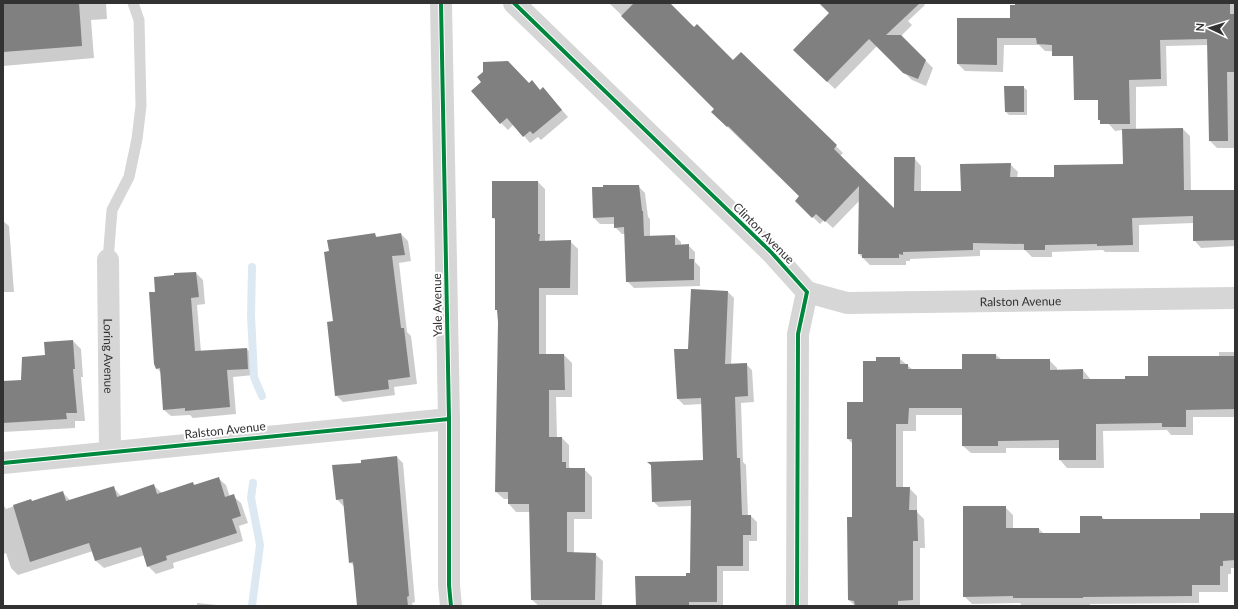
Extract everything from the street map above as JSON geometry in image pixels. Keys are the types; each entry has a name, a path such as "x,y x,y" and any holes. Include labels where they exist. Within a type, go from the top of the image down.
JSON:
{"street":[{"name":"Yale Avenue","path":"441,3 449,419 449,585 451,606"},
{"name":"Clinton Avenue","path":"514,3 771,252 807,292"},
{"name":"Loring Avenue","path":"108,260 110,451"},
{"name":"Ralston Avenue","path":"807,292 847,303 1235,298"},
{"path":"796,606 798,334 807,292"},
{"name":"Ralston Avenue","path":"3,462 449,419"}],"lane":[{"path":"108,260 112,210 129,177 138,139 141,106 139,20 133,3"}],"building":[{"path":"3,3 79,3 82,46 3,52"},
{"path":"634,3 670,3 694,27 697,24 733,60 741,52 837,145 834,149 894,208 894,157 915,157 914,191 961,191 960,164 1011,163 1010,177 1054,177 1054,165 1123,164 1122,129 1183,128 1184,190 1234,190 1235,240 1193,241 1193,216 1132,218 1133,245 1045,245 1045,250 1024,250 1024,244 973,243 973,250 903,252 903,255 899,254 899,258 862,258 862,254 858,254 859,186 825,222 816,214 812,218 795,201 799,196 728,126 727,127 711,112 714,109 621,16"},
{"path":"819,3 920,3 886,35 901,35 926,60 918,79 903,73 869,39 827,82 793,50 829,13"},
{"path":"1015,3 1230,3 1230,14 1234,14 1235,72 1227,72 1228,141 1209,141 1207,39 1160,40 1161,79 1129,80 1130,124 1100,124 1100,120 1098,120 1098,100 1074,100 1073,56 1052,56 1052,45 1037,44 1036,38 997,38 997,65 957,64 957,18 1010,18 1010,5 1015,5"},
{"path":"508,61 529,83 532,80 540,90 543,87 562,110 533,134 530,131 523,137 507,118 500,124 471,91 481,82 477,77 483,72 483,62"},
{"path":"1004,86 1024,86 1024,112 1005,112"},
{"path":"492,181 538,181 539,241 571,240 570,288 539,288 539,354 564,354 565,390 549,390 549,437 562,437 562,462 566,462 566,468 585,468 585,512 567,512 567,552 596,553 595,600 531,600 529,504 508,504 508,492 495,492 498,322 497,310 495,310 495,218 492,218"},
{"path":"603,185 639,185 643,211 644,236 675,235 675,245 689,244 689,259 694,259 694,280 626,282 624,227 614,228 614,217 593,218 592,187 603,187"},
{"path":"375,233 376,237 401,233 405,255 392,256 401,328 404,328 410,377 388,380 389,389 335,396 327,322 333,321 324,252 329,251 327,240"},
{"path":"196,272 199,297 191,298 195,351 247,348 248,369 227,370 230,407 185,411 185,408 163,410 160,368 156,369 154,364 149,292 155,292 154,277 174,275 174,273"},
{"path":"691,289 728,291 725,364 747,363 748,396 735,397 737,458 740,458 742,515 751,515 751,535 743,535 743,566 717,566 717,602 689,602 689,606 636,606 635,576 686,576 686,573 690,573 691,500 652,502 651,465 647,462 703,460 701,398 677,399 674,349 688,349"},
{"path":"73,340 75,369 73,369 77,413 66,413 67,419 3,423 3,381 21,380 22,357 45,355 44,342"},
{"path":"962,354 996,354 996,359 1050,359 1050,370 1083,369 1083,379 1125,379 1125,376 1148,376 1148,356 1235,356 1235,409 1186,410 1186,427 1162,427 1162,423 1096,424 1096,460 1059,460 1059,440 998,441 998,446 962,446 962,408 909,408 908,424 896,424 896,487 910,487 909,510 917,510 918,541 913,541 913,600 898,601 898,606 855,606 854,601 848,600 847,517 852,517 852,439 847,439 847,402 863,402 863,361 876,361 876,357 900,357 900,364 908,364 908,369 962,369"},
{"path":"397,456 409,596 407,597 408,606 357,606 353,562 349,563 343,499 336,500 332,465 361,463 361,460"},
{"path":"219,477 225,497 234,494 241,516 232,519 237,533 166,556 167,560 147,567 141,547 95,561 89,543 30,562 13,505 31,499 32,501 63,491 66,501 114,486 117,497 154,484 157,494 193,482 194,485"},
{"path":"963,506 1006,506 1006,528 1039,528 1039,533 1080,533 1080,516 1102,516 1102,519 1200,519 1200,513 1235,513 1235,560 1223,561 1223,566 1220,566 1220,585 1192,585 1192,596 1083,598 1013,598 1013,596 963,597"}],"waterway":[{"path":"252,267 251,315 254,377 262,396"},
{"path":"252,606 260,545 251,498 253,483"}],"cycle path":[{"path":"441,3 449,419 449,585 451,606"},
{"path":"514,3 771,252 807,292 798,334 797,606"},
{"path":"3,463 449,419"}]}
